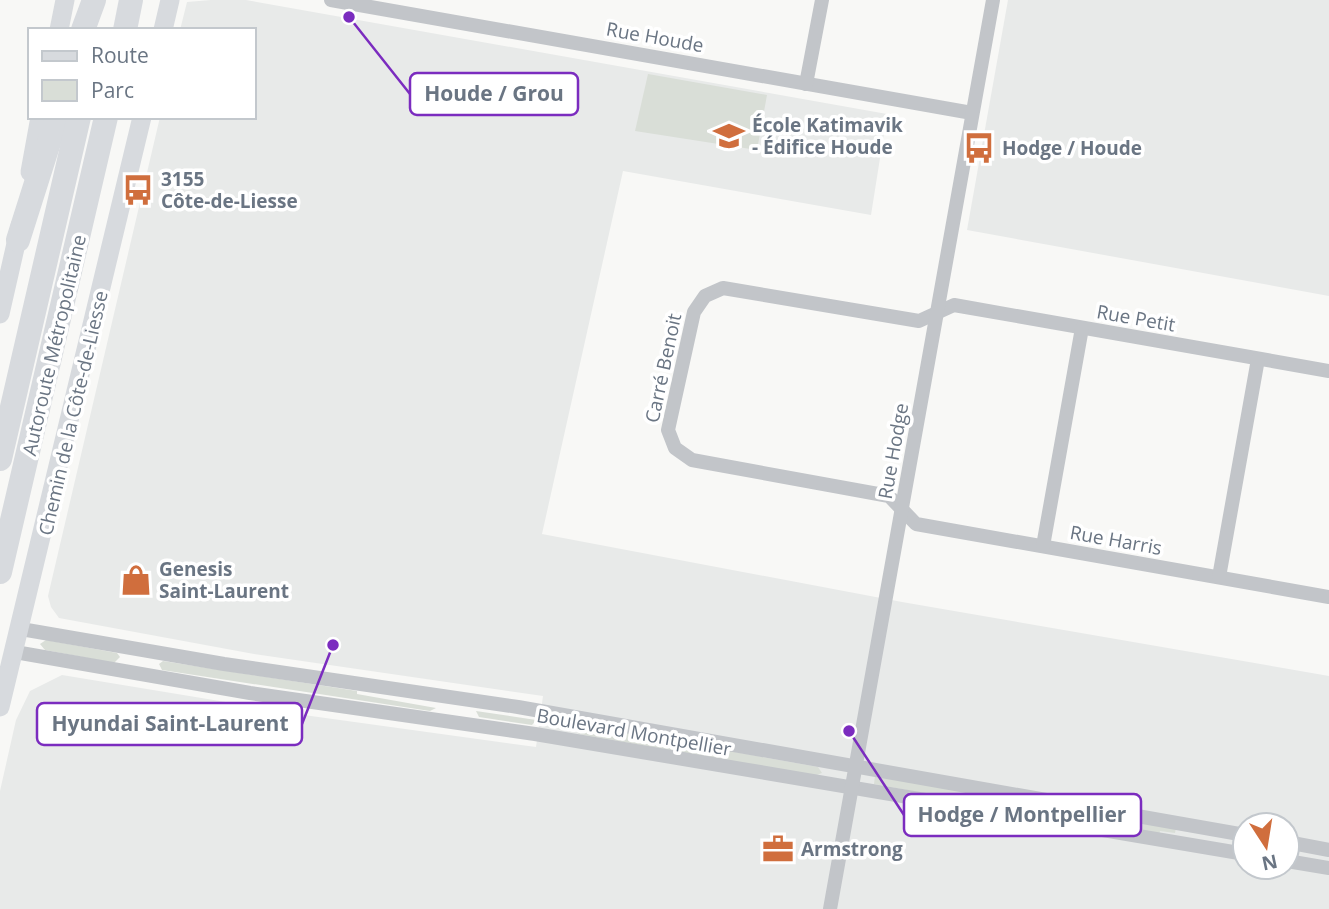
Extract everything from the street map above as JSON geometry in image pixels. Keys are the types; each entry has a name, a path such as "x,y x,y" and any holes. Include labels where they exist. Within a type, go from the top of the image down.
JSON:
{"highway":[{"path":"84,28 94,0"},
{"path":"97,28 103,0"},
{"path":"125,28 131,0"},
{"path":"18,240 56,119"},
{"name":"Autoroute Métropolitaine","path":"0,459 79,119"},
{"name":"Autoroute Métropolitaine","path":"0,572 106,119"}],"main road":[{"path":"59,28 65,0"},
{"path":"163,28 170,0"},
{"path":"0,314 18,240 40,119"},
{"name":"Chemin de la Côte-de-Liesse","path":"0,707 21,629 142,119"}],"street":[{"name":"Rue Houde","path":"331,0 375,4 972,113"},
{"path":"806,83 822,0"},
{"name":"Rue Hodge","path":"830,909 993,0"},
{"name":"Carré Benoit","path":"902,509 889,496 692,460 673,444 669,419 694,312 703,298 718,289 748,290 919,321 937,312"},
{"name":"Rue Petit","path":"937,312 954,305 1329,371"},
{"path":"1043,546 1082,328"},
{"path":"1219,578 1258,359"},
{"name":"Rue Harris","path":"902,509 916,524 1329,597"},
{"name":"Boulevard Montpellier","path":"21,629 224,664 518,707 1231,833"},
{"name":"Boulevard Montpellier","path":"15,652 241,691 468,724 1231,852"},
{"path":"1301,845 1329,850"},
{"path":"1301,863 1329,868"}],"shaded area":[{"path":"246,0 887,114 871,215 623,171 542,534 902,602 1329,676 1329,909 0,909 0,791 16,720 30,691 62,675 311,716 536,747 543,696 254,654 59,618 51,607 48,596 160,119 256,119 256,28 180,28 187,2"},
{"path":"1008,0 1329,0 1329,296 967,230"}],"green space":[{"path":"648,74 767,95 757,150 635,131"},
{"path":"46,640 117,653 120,657 114,663 45,650 40,644"},
{"path":"163,661 357,691 357,694 436,708 430,711 162,670 159,664"},
{"path":"476,711 536,720 532,725 479,717"},
{"path":"580,724 818,767 822,773 814,776 579,734 575,729"},
{"path":"875,776 1176,828 1175,833 1160,831 1159,835 1011,805 1010,809 874,784"}],"place":[{"name":"Houde / Grou","path":"349,17"},
{"name":"École Katimavik - Édifice Houde","path":"729,136"},
{"name":"Hodge / Houde","path":"979,148"},
{"name":"3155 Côte-de-Liesse","path":"138,190"},
{"name":"Genesis Saint-Laurent","path":"136,580"},
{"name":"Hyundai Saint-Laurent","path":"333,645"},
{"name":"Hodge / Montpellier","path":"849,731"},
{"name":"Armstrong","path":"778,849"}]}
